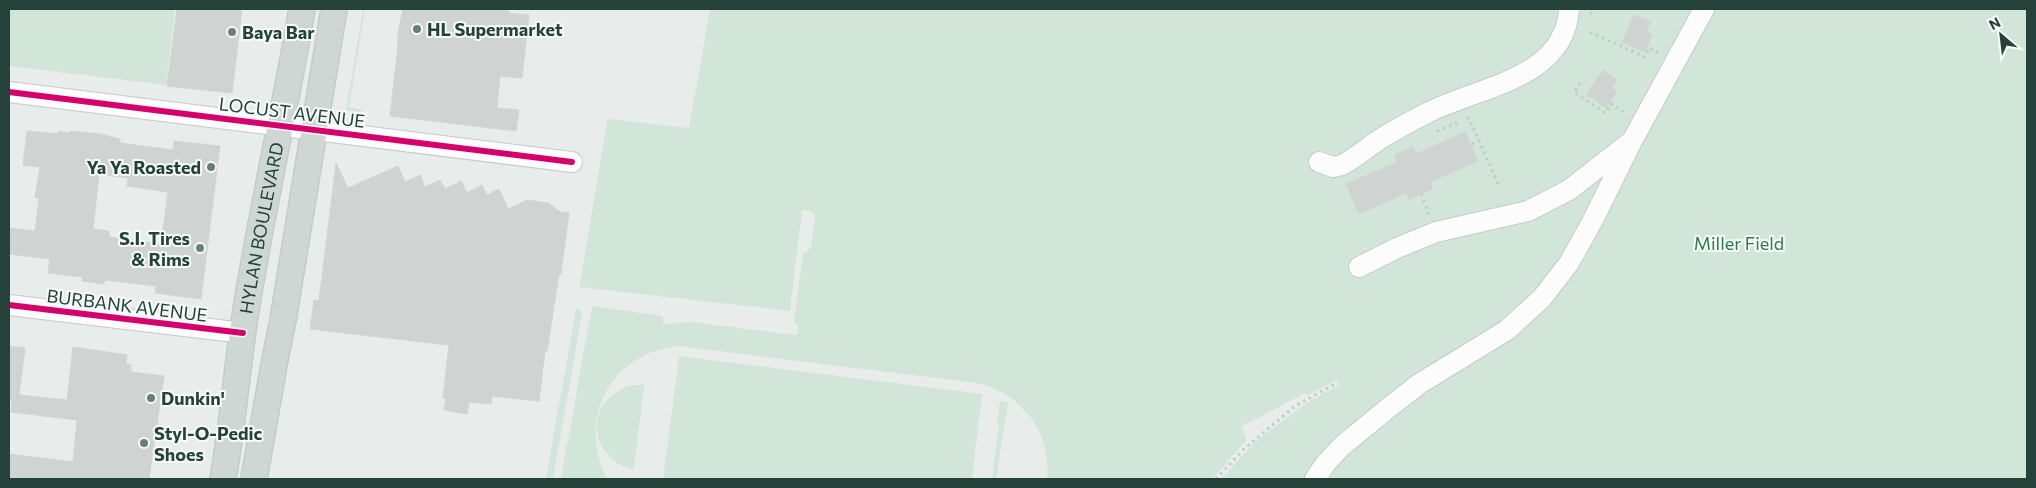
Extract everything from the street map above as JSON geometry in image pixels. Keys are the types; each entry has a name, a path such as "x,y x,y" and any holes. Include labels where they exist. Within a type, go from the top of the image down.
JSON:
{"main road":[{"name":"HYLAN BOULEVARD","path":"223,479 242,334 268,182 302,9"},
{"name":"HYLAN BOULEVARD","path":"254,479 334,9"},
{"path":"242,334 279,338"}],"street":[{"path":"1319,162 1333,167 1342,165 1406,124 1439,106 1506,82 1531,69 1549,54 1562,38 1569,9"},
{"path":"1315,479 1326,463 1342,446 1387,409 1419,384 1507,330 1542,298 1570,263 1697,14"},
{"name":"LOCUST AVENUE","path":"9,92 572,162"},
{"path":"1359,267 1397,248 1436,232 1528,211 1569,190 1632,141"},
{"name":"BURBANK AVENUE","path":"9,305 242,334"}],"path":[{"path":"1590,14 1596,9"},
{"path":"1590,32 1645,56 1649,48 1665,55"},
{"path":"1580,83 1574,92 1605,113 1611,104 1628,115"},
{"path":"1434,133 1469,118 1500,188"},
{"path":"1472,144 1479,140"},
{"path":"1421,194 1430,217"},
{"path":"1216,479 1244,449 1295,406 1335,384"}],"green space":[{"path":"9,9 175,9 166,85 9,66"},
{"path":"363,9 365,9 349,107 362,110 362,112 346,110"},
{"name":"Miller Field","path":"710,9 2027,9 2027,479 1221,479 1255,442 1306,403 1339,385 1336,380 1307,396 1305,393 1241,427 1246,441 1212,479 1047,479 1047,462 1039,431 1020,406 1008,396 993,388 977,383 678,346 654,351 634,361 617,375 605,393 598,412 595,434 598,456 607,479 561,479 592,306 663,316 663,324 693,322 797,335 798,326 794,321 803,252 811,248 815,216 811,211 802,210 790,311 579,287 608,119 689,128"},
{"path":"576,309 581,310 582,313 553,479 546,479"},
{"path":"679,356 982,394 972,479 663,479"},
{"path":"633,385 644,385 634,470 618,463 606,453 599,441 597,428 599,414 606,402 617,392"},
{"path":"1000,401 1008,402 996,479 992,479 999,424 997,423"}],"building":[{"path":"177,9 242,9 232,93 167,86"},
{"path":"403,9 509,9 508,13 529,15 522,78 500,76 497,108 519,110 516,131 390,116 398,32"},
{"path":"1634,15 1651,22 1646,32 1652,35 1645,52 1622,42"},
{"path":"1603,70 1617,80 1612,88 1617,92 1606,108 1586,94"},
{"path":"27,131 58,134 58,131 69,133 70,131 100,134 120,139 120,143 173,150 174,141 220,146 201,299 155,293 156,286 105,280 104,284 82,281 82,277 48,273 50,259 9,254 9,228 35,231 39,198 35,198 40,167 23,165","holes":["99,174 128,178 127,186 168,192 161,244 109,237 109,231 93,229"]},
{"path":"1465,132 1478,161 1430,182 1433,189 1409,200 1406,193 1359,214 1346,184 1397,162 1394,155 1413,147 1416,154"},
{"path":"336,163 348,188 398,166 405,182 420,175 425,187 440,180 445,189 461,181 467,193 482,185 487,195 499,189 508,209 527,200 548,203 560,212 569,213 561,274 559,274 547,351 545,351 539,401 492,396 491,404 469,402 467,414 444,410 446,399 443,398 449,345 310,329 314,300 319,301"},
{"path":"9,346 25,348 19,395 67,400 73,347 127,355 126,364 131,365 131,372 164,376 149,479 9,479 9,454 73,462 77,420 11,412 12,400 9,400"}],"cycle path":[{"path":"9,92 572,162"},
{"path":"9,305 243,333"}],"place":[{"name":"HL Supermarket","path":"417,29"},
{"name":"Baya Bar","path":"232,32"},
{"name":"Ya Ya Roasted","path":"211,167"},
{"name":"S.I. Tires & Rims","path":"200,248"},
{"name":"Dunkin'","path":"151,398"},
{"name":"Styl-O-Pedic Shoes","path":"144,443"}]}
